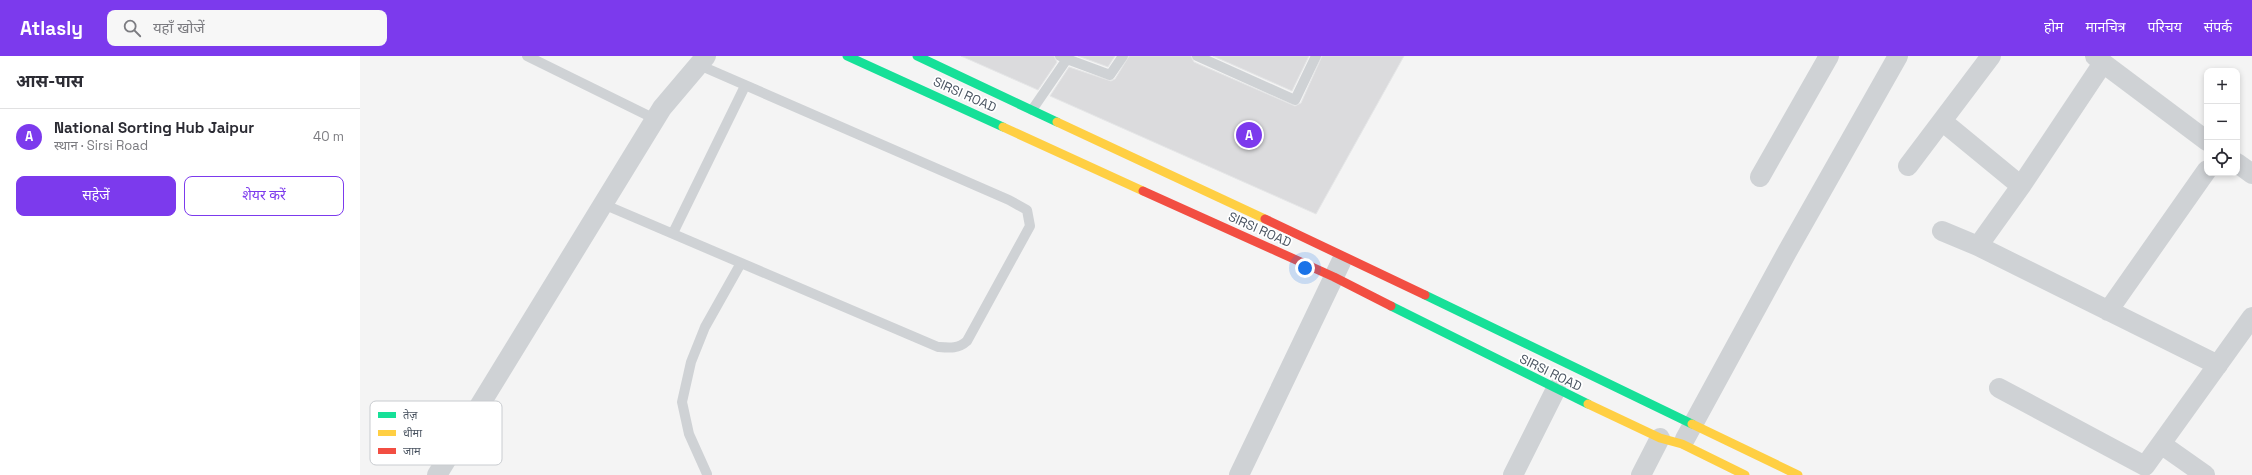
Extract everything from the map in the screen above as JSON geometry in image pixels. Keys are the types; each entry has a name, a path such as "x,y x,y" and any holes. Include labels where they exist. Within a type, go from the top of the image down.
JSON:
{"street":[{"name":"SIRSI ROAD","path":"846,56 1334,276 1556,389 1660,438 1682,444 1745,475"},
{"name":"SIRSI ROAD","path":"918,56 1344,256 1798,475"},
{"path":"1760,177 1829,56"},
{"path":"1682,444 1787,252 1898,56"},
{"path":"1908,166 1991,56"},
{"path":"1978,246 2021,186 2099,59 2204,138"},
{"path":"482,401 662,108 702,61"},
{"path":"1942,121 2021,186"},
{"path":"2240,165 2252,174"},
{"path":"2108,311 2204,174"},
{"path":"1942,231 1978,246 2218,365"},
{"path":"1239,475 1344,256"},
{"path":"1999,388 2145,466 2252,317"},
{"path":"1513,475 1556,389"},
{"path":"1641,475 1660,438"},
{"path":"2161,444 2205,475"},
{"path":"437,475 443,465"}],"lane":[{"path":"527,56 655,119"},
{"path":"1032,110 1063,57 1110,75 1123,56"},
{"path":"1197,56 1295,100 1316,56"},
{"path":"603,204 938,347 952,349 962,345 968,340 1030,226 1027,210 1009,200 745,86 702,61"},
{"path":"673,233 745,86"},
{"path":"707,474 689,434 682,402 692,362 705,327 741,262"}],"building":[{"path":"961,56 1054,56 1057,62 1038,90"},
{"path":"1078,56 1115,56 1108,67"},
{"path":"1129,56 1191,56 1194,62 1295,106 1301,103 1322,56 1404,56 1316,214 1050,96 1069,67 1111,81 1115,79"},
{"path":"1213,56 1309,56 1292,91"}],"traffic: fast":[{"path":"847,56 1003,127"},
{"path":"917,56 1057,122"},
{"path":"1425,295 1692,424"},
{"path":"1391,306 1588,404"}],"traffic: slow":[{"path":"1057,122 1265,219"},
{"path":"1003,127 1143,191"},
{"path":"1588,404 1660,438 1682,444 1745,475"},
{"path":"1692,424 1798,475"}],"traffic: jam":[{"path":"1143,191 1334,277 1391,306"},
{"path":"1265,219 1425,295"}],"place":[{"name":"National Sorting Hub Jaipur","path":"1249,135"}]}
